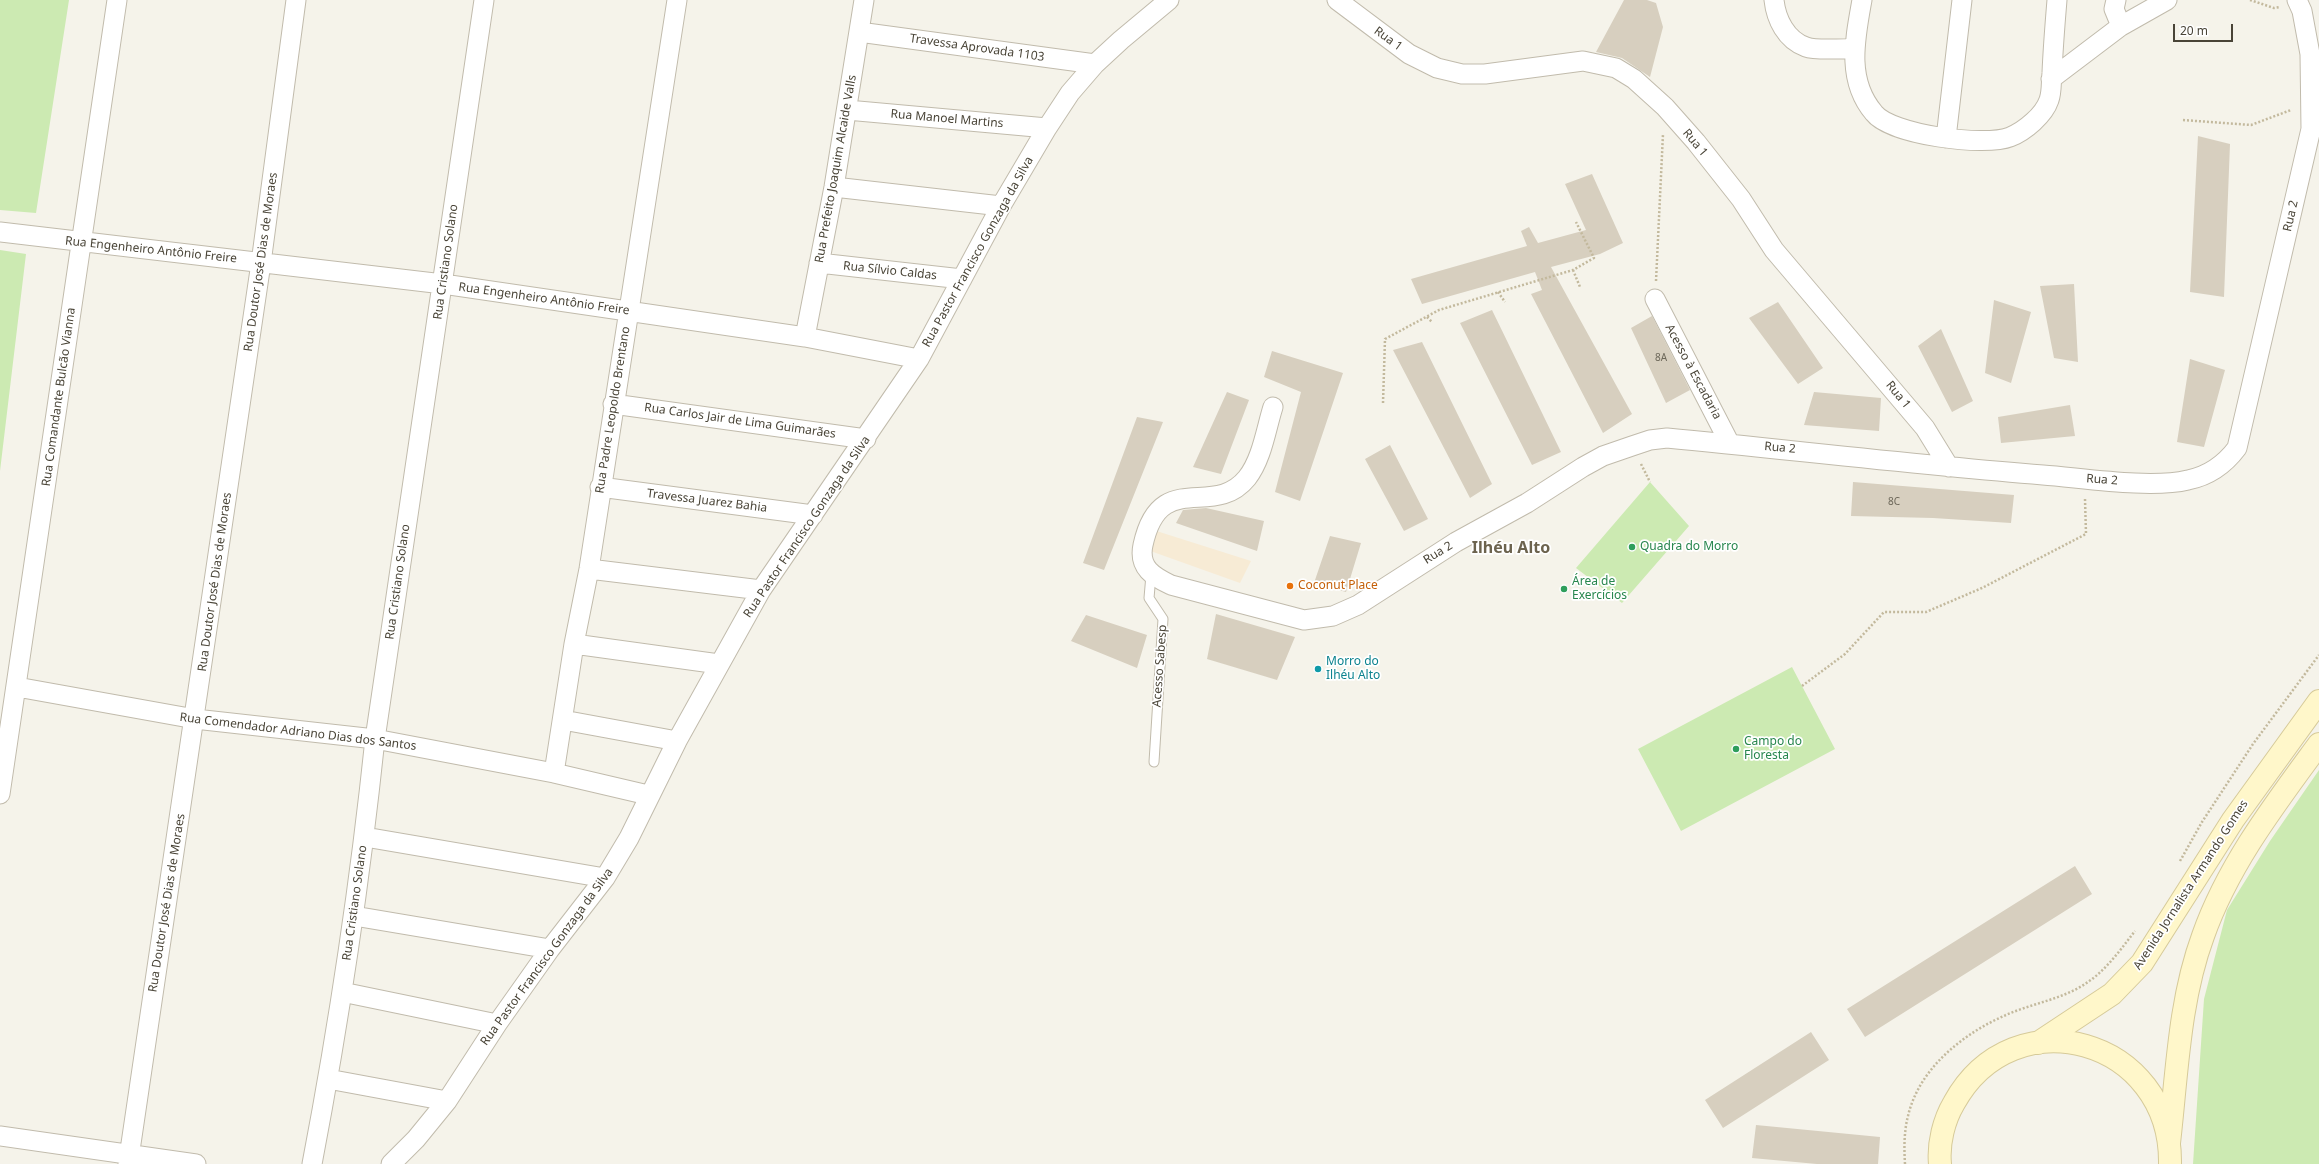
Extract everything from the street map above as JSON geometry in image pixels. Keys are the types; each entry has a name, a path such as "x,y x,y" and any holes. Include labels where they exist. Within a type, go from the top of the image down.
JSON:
{"main road":[{"name":"Avenida Jornalista Armando Gomes","path":"2038,1043 2112,994 2142,963 2233,820 2319,701"},
{"path":"2169,1143 2185,1011 2202,937 2224,886 2239,860 2319,744"},
{"path":"1940,1164 1940,1145 1946,1119 1959,1094 1969,1080 1998,1057 2017,1048 2038,1043 2068,1042 2085,1045 2102,1051 2127,1066 2148,1088 2164,1118 2169,1143 2170,1164"}],"street":[{"name":"Rua Comandante Bulcão Vianna","path":"0,794 17,687 117,0"},
{"name":"Rua Doutor José Dias de Moraes","path":"129,1159 261,263 296,0"},
{"name":"Rua Cristiano Solano","path":"312,1164 328,1079 354,916 365,837 375,739 484,0"},
{"name":"Rua Padre Leopoldo Brentano","path":"554,773 574,644 589,568 613,404 629,311 677,0"},
{"name":"Rua Prefeito Joaquim Alcaide Valls","path":"805,337 834,187 864,0"},
{"name":"Rua Pastor Francisco Gonzaga da Silva","path":"391,1164 416,1139 447,1101 497,1024 550,949 605,878 629,838 648,796 677,741 761,590 814,515 919,360 1001,206 1047,128 1070,93 1095,64 1166,0"},
{"name":"Rua 1","path":"1337,0 1408,54 1437,68 1462,74 1485,74 1583,61 1602,63 1616,68 1634,79 1664,107 1696,142 1741,200 1784,262 1824,311 1888,382 1925,428 1949,467"},
{"path":"1774,0 1775,13 1781,27 1806,47 1853,49"},
{"path":"1862,0 1853,49 1856,78 1865,100 1874,114 1883,121 1914,132 1946,138 1989,141 2010,137 2023,130 2037,118 2049,100 2057,0"},
{"path":"1946,138 1962,0"},
{"path":"2116,0 2114,9 2120,26"},
{"path":"2051,78 2120,26 2167,0"},
{"name":"Rua 2","path":"1151,575 1171,585 1304,620 1333,616 1358,605 1456,542 1526,503 1603,456 1650,440 1661,439 1730,444 1949,467 2149,483 2186,481 2203,476 2227,461 2237,448 2311,129 2310,54 2297,1"},
{"name":"Travessa Aprovada 1103","path":"859,32 1095,64"},
{"name":"Rua Manoel Martins","path":"847,110 1047,128"},
{"path":"834,187 1001,206"},
{"name":"Rua Engenheiro Antônio Freire","path":"0,232 81,243 443,284 805,337 919,360"},
{"name":"Rua Sílvio Caldas","path":"819,263 962,279"},
{"name":"Acesso à Escadaria","path":"1655,299 1730,444"},
{"name":"Rua Carlos Jair de Lima Guimarães","path":"613,404 866,439"},
{"path":"1151,575 1145,564 1142,548 1147,526 1155,514 1168,502 1182,497 1216,496 1234,489 1247,478 1257,462 1273,407"},
{"name":"Travessa Juarez Bahia","path":"600,488 814,515"},
{"path":"589,568 761,590"},
{"path":"574,644 719,664"},
{"name":"Rua Comendador Adriano Dias dos Santos","path":"17,687 195,719 375,739 554,773 648,796"},
{"path":"563,720 677,741"},
{"path":"365,837 605,878"},
{"path":"354,916 550,949"},
{"path":"342,992 497,1024"},
{"path":"328,1079 447,1101"},
{"path":"0,1136 129,1159 196,1164"}],"lane":[{"name":"Acesso Sabesp","path":"1151,575 1149,598 1163,619 1154,762"}],"path":[{"path":"2250,0 2274,8 2297,1"},
{"path":"2182,120 2251,125 2311,103"},
{"path":"1655,299 1664,107"},
{"path":"1383,403 1385,339 1439,310 1573,270 1594,258 1576,222"},
{"path":"1573,270 1580,287"},
{"path":"1498,292 1505,302"},
{"path":"1427,316 1432,322"},
{"path":"1802,686 1845,654 1884,612 1926,612 1982,588 2086,534 2084,478"},
{"path":"2177,865 2202,822 2252,744 2299,684 2319,655"},
{"path":"1905,1164 1904,1142 1908,1115 1922,1083 1950,1049 1974,1031 2007,1014 2076,990 2089,982 2118,954 2139,926"}],"shaded area":[{"path":"1147,528 1251,561 1240,583 1142,548"}],"green space":[{"path":"0,0 69,0 36,213 0,210"},
{"path":"0,250 26,254 0,471"},
{"name":"Quadra do Morro","path":"1650,482 1689,526 1622,603 1576,568"},
{"name":"Campo do Floresta","path":"1792,667 1835,749 1681,831 1638,749"},
{"path":"2319,770 2319,1164 2193,1164 2204,999 2227,910 2270,841"}],"building":[{"path":"1624,0 1647,0 1656,3 1663,27 1650,77 1622,58 1596,52"},
{"path":"2198,136 2230,144 2224,297 2190,292"},
{"path":"1592,174 1623,243 1600,254 1551,267 1632,414 1603,433 1531,294 1542,290 1535,272 1422,304 1411,279 1527,246 1521,231 1529,227 1538,243 1586,230 1565,184"},
{"path":"2074,284 2078,362 2054,358 2040,286"},
{"path":"1994,300 2031,312 2011,383 1985,373"},
{"path":"1778,302 1823,368 1798,384 1749,318"},
{"path":"1492,310 1561,452 1532,465 1460,323"},
{"path":"1652,316 1690,390 1666,403 1631,328"},
{"path":"1941,329 1973,401 1952,412 1918,346"},
{"path":"1422,342 1492,484 1470,498 1393,350"},
{"path":"1272,351 1343,373 1300,501 1275,492 1301,392 1264,377"},
{"path":"2190,359 2225,370 2204,447 2177,442"},
{"path":"1227,392 1249,400 1221,474 1193,467"},
{"path":"1814,392 1881,398 1879,431 1804,425"},
{"path":"2070,405 2075,436 2001,443 1998,417"},
{"path":"1137,417 1163,422 1104,570 1083,563"},
{"path":"1390,445 1428,519 1404,531 1365,459"},
{"path":"1853,482 2014,495 2011,523 1933,518 1851,516"},
{"path":"1206,508 1264,521 1257,551 1176,523 1183,510"},
{"path":"1330,536 1361,543 1346,592 1314,583"},
{"path":"1216,614 1295,637 1277,680 1207,659"},
{"path":"1086,615 1147,635 1137,668 1071,641"},
{"path":"2075,866 2092,894 1865,1037 1847,1009"},
{"path":"1811,1032 1829,1060 1723,1128 1705,1100"},
{"path":"1756,1125 1880,1137 1878,1164 1817,1164 1752,1158"}],"place":[{"name":"Quadra do Morro","path":"1632,547"},
{"name":"Coconut Place","path":"1290,586"},
{"name":"Área de Exercícios","path":"1564,589"},
{"name":"Morro do Ilhéu Alto","path":"1318,669"},
{"name":"Campo do Floresta","path":"1736,749"}],"district":[{"name":"Ilhéu Alto","path":"1511,548"}]}
